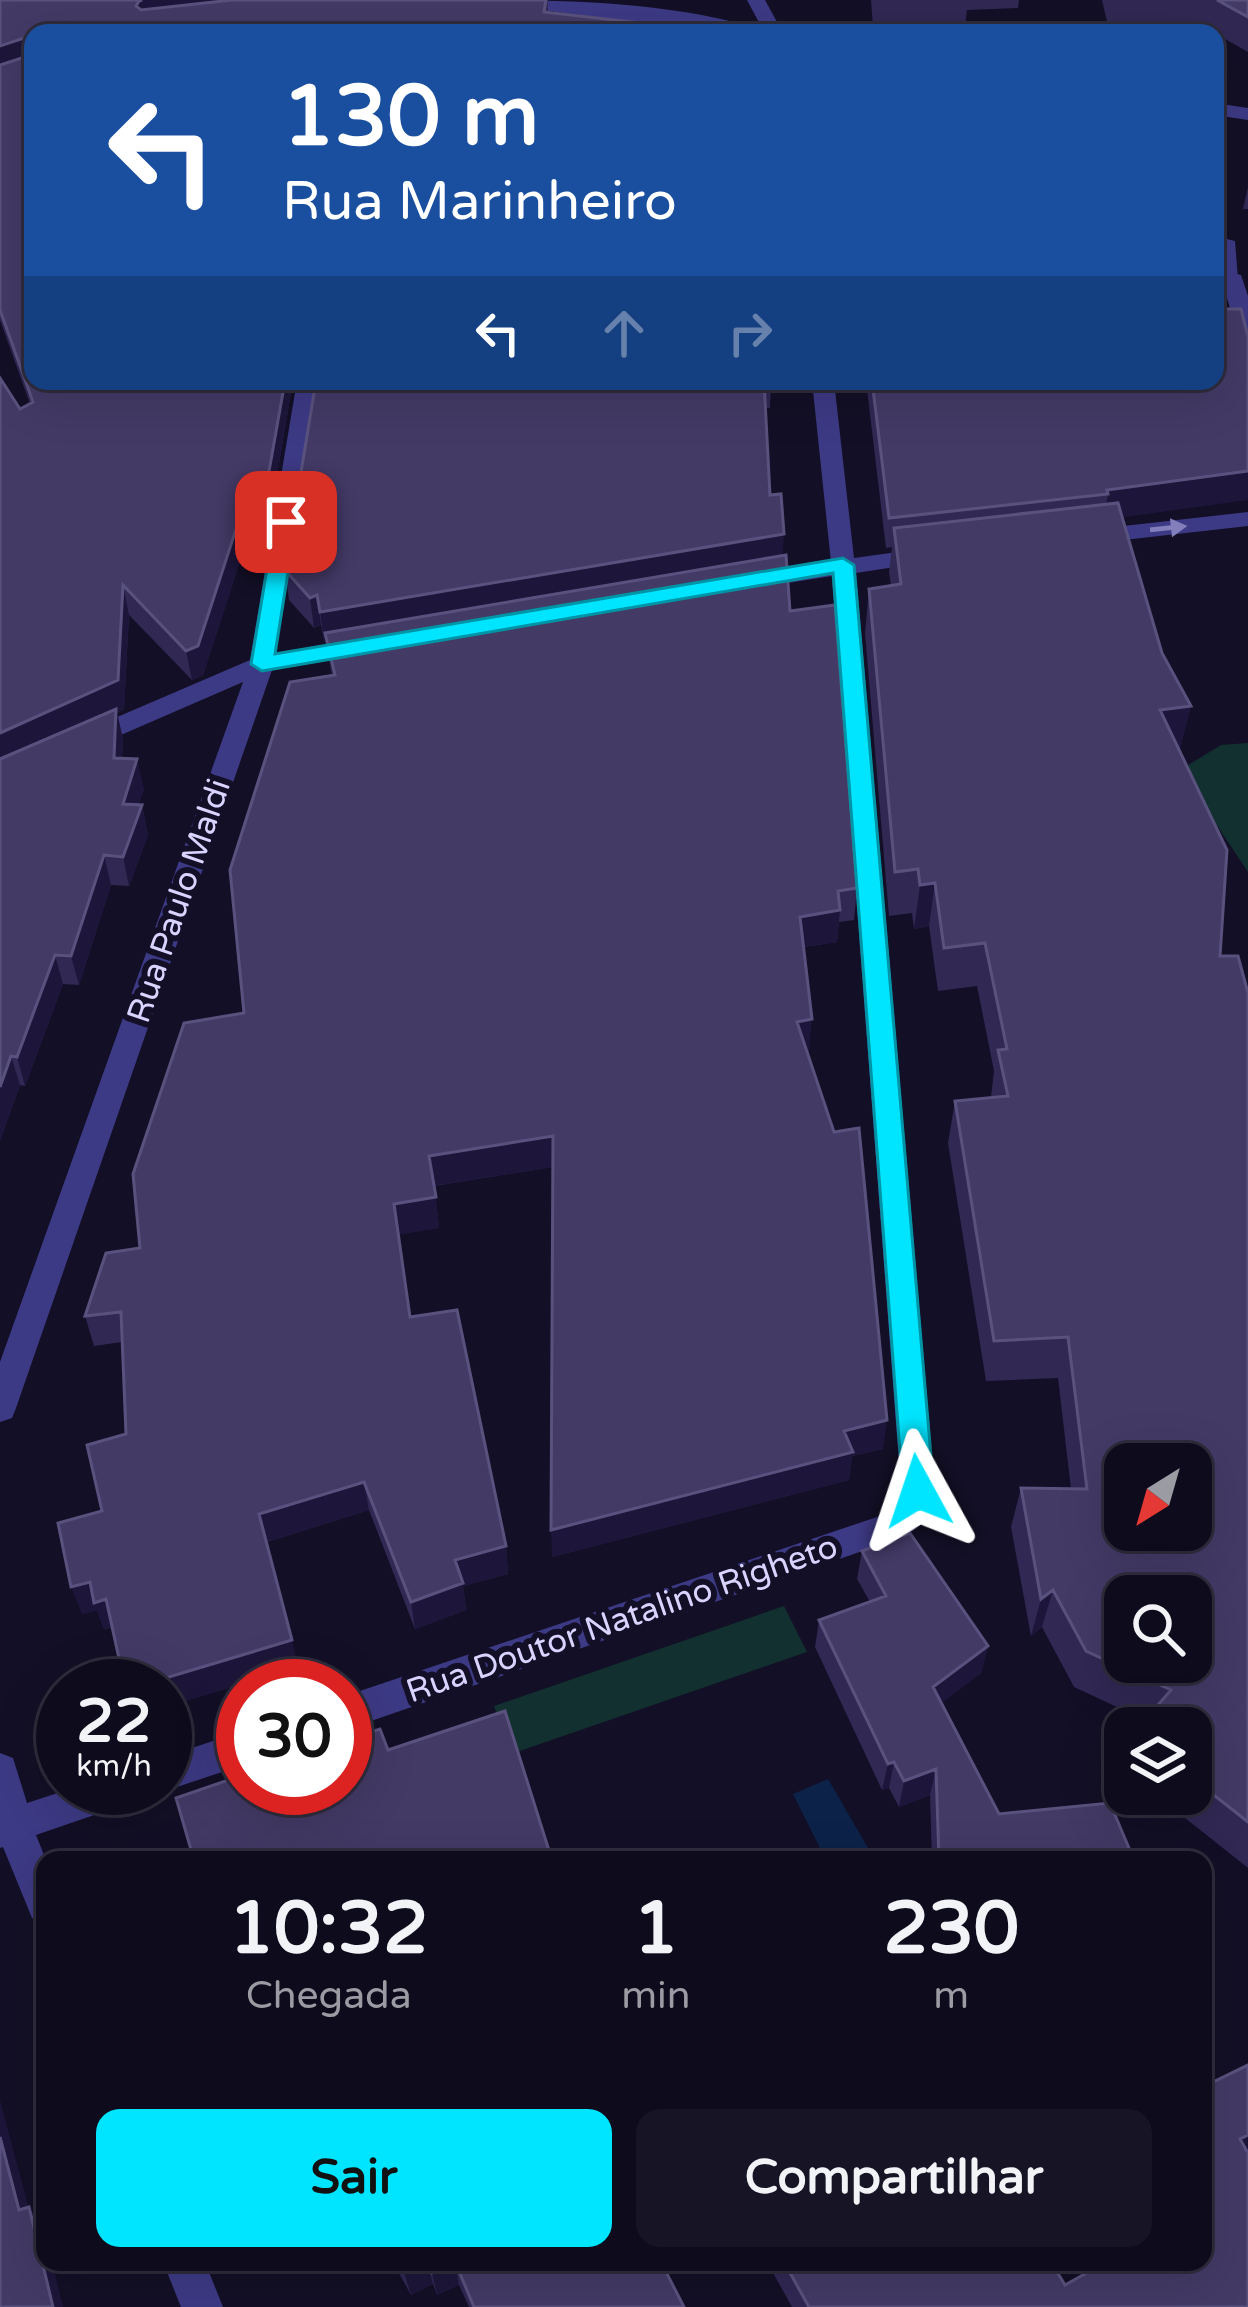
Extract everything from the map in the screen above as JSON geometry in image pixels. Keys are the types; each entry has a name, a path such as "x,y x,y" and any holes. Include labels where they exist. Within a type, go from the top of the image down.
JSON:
{"street":[{"path":"500,0 707,24"},
{"path":"1224,276 1248,332"},
{"name":"Rua Paulo Maldi","path":"0,1408 262,664 307,390"},
{"name":"Rua Doutor Natalino Righeto","path":"372,1704 888,1528 902,1520 918,1491 843,565 824,390"},
{"path":"1058,540 1248,519"},
{"path":"727,584 962,551"},
{"path":"66,750 262,664 402,640"},
{"path":"0,1770 7,1828 36,1887"},
{"path":"7,1828 45,1815"},
{"path":"188,2271 202,2307"}],"lane":[{"path":"1224,263 1226,242"}],"green space":[{"path":"1248,743 1248,872 1180,770 1221,745"},
{"path":"784,1606 807,1652 511,1754 494,1706"}],"water":[{"path":"828,1779 870,1851 822,1851 793,1794"}],"building":[{"path":"0,0 142,0 136,6 141,10 232,0 546,0 544,12 649,24 24,24 24,38 0,46"},
{"path":"1217,0 1248,0 1248,17"},
{"path":"24,57 24,377 0,310 0,65"},
{"path":"1224,301 1226,309 1241,309 1248,337 1248,471 1107,490 1108,494 889,518 873,390 1224,390"},
{"path":"0,378 20,409 33,402 29,390 283,390 257,539 239,520 198,646 186,651 123,585 118,680 0,733"},
{"path":"315,390 764,390 770,495 781,494 784,534 320,612 317,595 310,598 285,570"},
{"path":"1118,503 1162,653 1191,706 1160,710 1227,850 1220,956 1238,956 1248,993 1248,1822 1212,1794 1212,1707 1156,1707 1171,1690 1156,1683 1212,1683 1212,1575 1104,1575 1104,1659 1086,1651 1053,1590 1041,1599 1021,1488 1087,1489 1068,1337 994,1341 955,1101 1008,1096 998,1050 1007,1049 985,943 944,948 935,883 920,885 918,869 895,872 869,589 901,584 894,528"},
{"path":"786,555 790,611 835,605 857,888 838,891 840,910 800,917 812,1019 797,1022 834,1132 859,1128 887,1420 844,1431 853,1452 551,1530 553,1136 429,1156 436,1197 394,1204 410,1317 457,1310 506,1546 455,1560 463,1583 411,1602 364,1482 259,1514 292,1640 216,1659 192,1670 192,1659 119,1659 106,1599 94,1603 90,1582 71,1587 58,1523 102,1511 87,1445 126,1434 121,1312 85,1316 106,1253 140,1248 133,1174 184,1023 244,1013 230,870 290,682 335,675 325,633"},
{"path":"116,709 114,758 137,759 123,804 142,805 123,857 104,855 71,956 55,955 17,1057 11,1056 0,1087 0,759"},
{"path":"910,1533 988,1646 933,1687 999,1814 1104,1804 1104,1815 1115,1815 1130,1851 939,1851 936,1769 904,1781 894,1762 888,1764 819,1620 886,1596 862,1551"},
{"path":"505,1711 549,1851 191,1851 181,1815 192,1815 192,1793 216,1784 216,1815 372,1815 372,1732 380,1729 388,1750"},
{"path":"1248,2065 1248,2135 1240,2139 1248,2153 1248,2307 809,2307 789,2271 1056,2271 1065,2285 1090,2271 1212,2271 1212,2083"},
{"path":"0,2137 19,2210 29,2207 36,2236 36,2271 44,2271 53,2307 0,2307"},
{"path":"459,2271 666,2271 684,2307 474,2307"}],"route":[{"path":"286,522 262,664 843,565 918,1491"}]}
